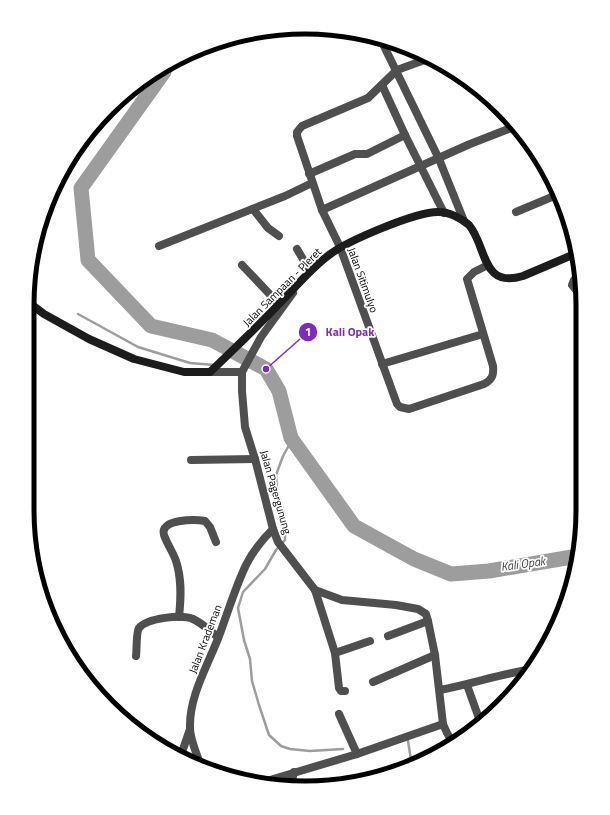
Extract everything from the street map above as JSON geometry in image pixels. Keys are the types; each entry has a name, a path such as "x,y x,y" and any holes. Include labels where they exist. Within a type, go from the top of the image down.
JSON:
{"main road":[{"name":"Jalan Sampaan - Pleret","path":"210,372 252,332 310,271 340,247 363,236 431,212 444,212 464,221"},
{"path":"464,221 471,229 488,264 497,275 508,279 515,278 571,255"},
{"path":"34,306 44,314 112,351 134,359 184,372 210,372"}],"street":[{"path":"384,46 392,74 439,159 464,221"},
{"path":"392,74 423,61"},
{"name":"Jalan Sitimulyo","path":"392,74 373,94 364,100 299,128 297,136 312,183 322,210 340,247 382,364 397,404 400,407 409,409 488,382 493,376 493,366 484,334"},
{"path":"382,85 405,135 444,212"},
{"path":"322,210 470,144 511,128"},
{"path":"309,174 355,154 367,154 405,135"},
{"path":"159,246 285,196 312,183"},
{"path":"516,212 553,196"},
{"path":"253,209 268,228 279,236"},
{"path":"297,249 310,271"},
{"path":"382,364 484,334 467,279 474,272 488,264"},
{"path":"242,265 279,304"},
{"path":"575,280 572,285 575,289"},
{"path":"210,372 244,369 261,337 302,281"},
{"name":"Jalan Pagergunung","path":"244,369 242,391 246,427 273,528 281,545 316,590"},
{"path":"191,460 255,459"},
{"path":"179,617 179,574 175,559 164,535 164,528 169,524 184,521 205,521 210,527 216,542"},
{"name":"Jalan Krademan","path":"199,759 190,729 194,696 246,564 263,539 273,528"},
{"path":"316,590 342,600 396,605 418,609 426,614 440,690 443,724 450,739"},
{"path":"316,590 335,652 339,688 341,691 345,691"},
{"path":"136,656 139,627 146,622 179,617 192,618 218,637"},
{"path":"388,636 428,621"},
{"path":"335,652 370,641"},
{"path":"373,682 434,656"},
{"path":"440,690 467,685 508,673 523,670"},
{"path":"467,685 479,718"},
{"path":"339,714 357,754"},
{"path":"272,779 357,754 443,724"},
{"path":"182,752 190,729"},
{"path":"292,780 294,772"}],"waterway":[{"name":"Kali Opak","path":"162,75 81,188 88,260 151,326 212,340 266,369 279,391 291,438 354,526 414,559 451,574 489,571 572,557"},
{"path":"78,314 138,347 190,363 214,365"},
{"path":"292,440 283,456 276,475 277,490 285,516 285,540 276,550 265,569 243,592 238,608 244,640 250,659 252,681 269,735 281,746 290,749 310,751 343,749"},
{"path":"408,741 411,759"}],"place":[{"name":"Kali Opak","path":"266,369"}]}
